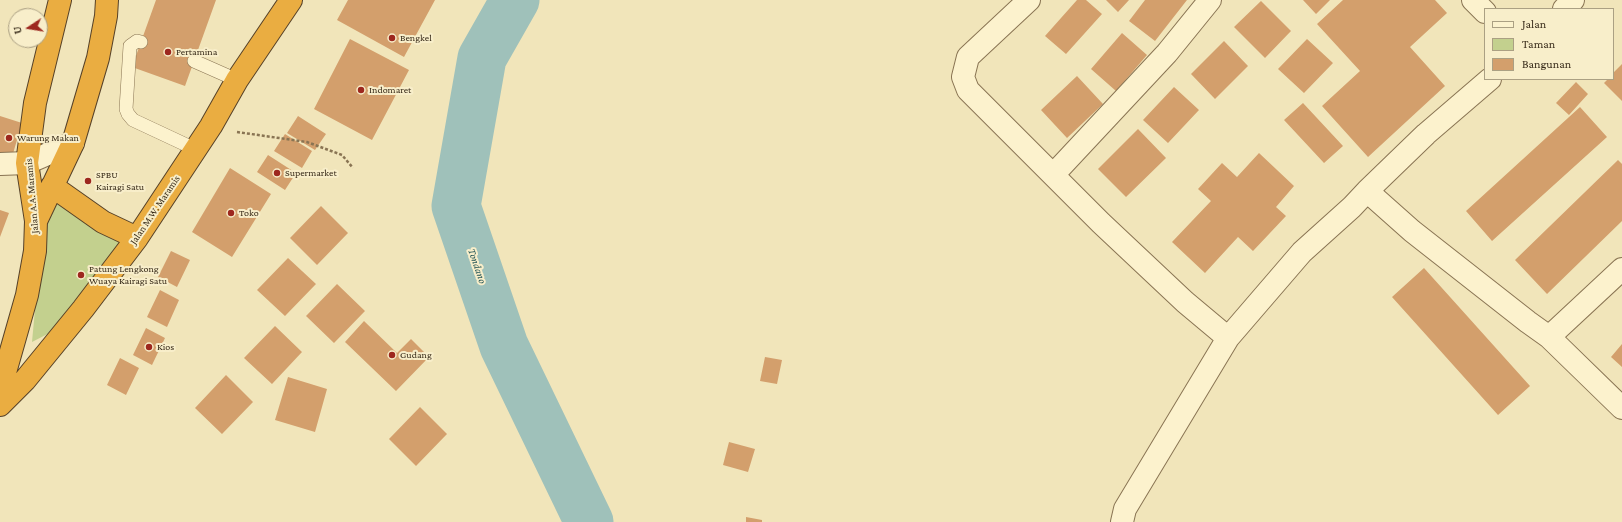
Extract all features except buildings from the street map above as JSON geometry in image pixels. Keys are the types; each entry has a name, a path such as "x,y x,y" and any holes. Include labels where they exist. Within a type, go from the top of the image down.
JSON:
{"highway":[{"name":"Jalan A.A. Maramis","path":"0,390 27,295 35,251 36,221 27,163 35,103 60,0"},
{"path":"36,221 73,143 98,58 107,0"},
{"name":"Jalan M.W. Maramis","path":"0,405 25,380 52,344 83,309 137,238 211,126 237,80 291,0"},
{"path":"52,186 103,222 137,238"}],"street":[{"path":"1029,0 968,57 964,77 968,90 1101,223 1185,302 1228,338"},
{"path":"1053,175 1167,53 1210,0"},
{"path":"1474,0 1484,11"},
{"path":"1565,8 1573,0"},
{"path":"1122,522 1125,509 1228,338 1302,252 1352,207 1426,134 1489,80"},
{"path":"0,164 27,163 73,143"},
{"path":"1367,191 1412,231 1548,336 1622,408"},
{"path":"1548,336 1622,269"}],"lane":[{"path":"141,42 137,41 130,46 126,109 128,114 133,120 195,149"},
{"path":"194,61 237,80"}],"path":[{"path":"211,126 246,134 307,142 342,155 353,168"}],"green space":[{"path":"56,193 130,238 61,327 32,342 43,223"}],"waterway":[{"name":"Tondano","path":"515,0 482,58 456,206 504,346 589,522"}],"place":[{"name":"Bengkel","path":"392,38"},
{"name":"Pertamina","path":"168,52"},
{"name":"Indomaret","path":"361,90"},
{"name":"Warung Makan","path":"9,138"},
{"name":"Supermarket","path":"277,173"},
{"name":"SPBU Kairagi Satu","path":"88,181"},
{"name":"Toko","path":"231,213"},
{"name":"Patung Lengkong Wuaya Kairagi Satu","path":"81,275"},
{"name":"Kios","path":"149,347"},
{"name":"Gudang","path":"392,355"}]}
